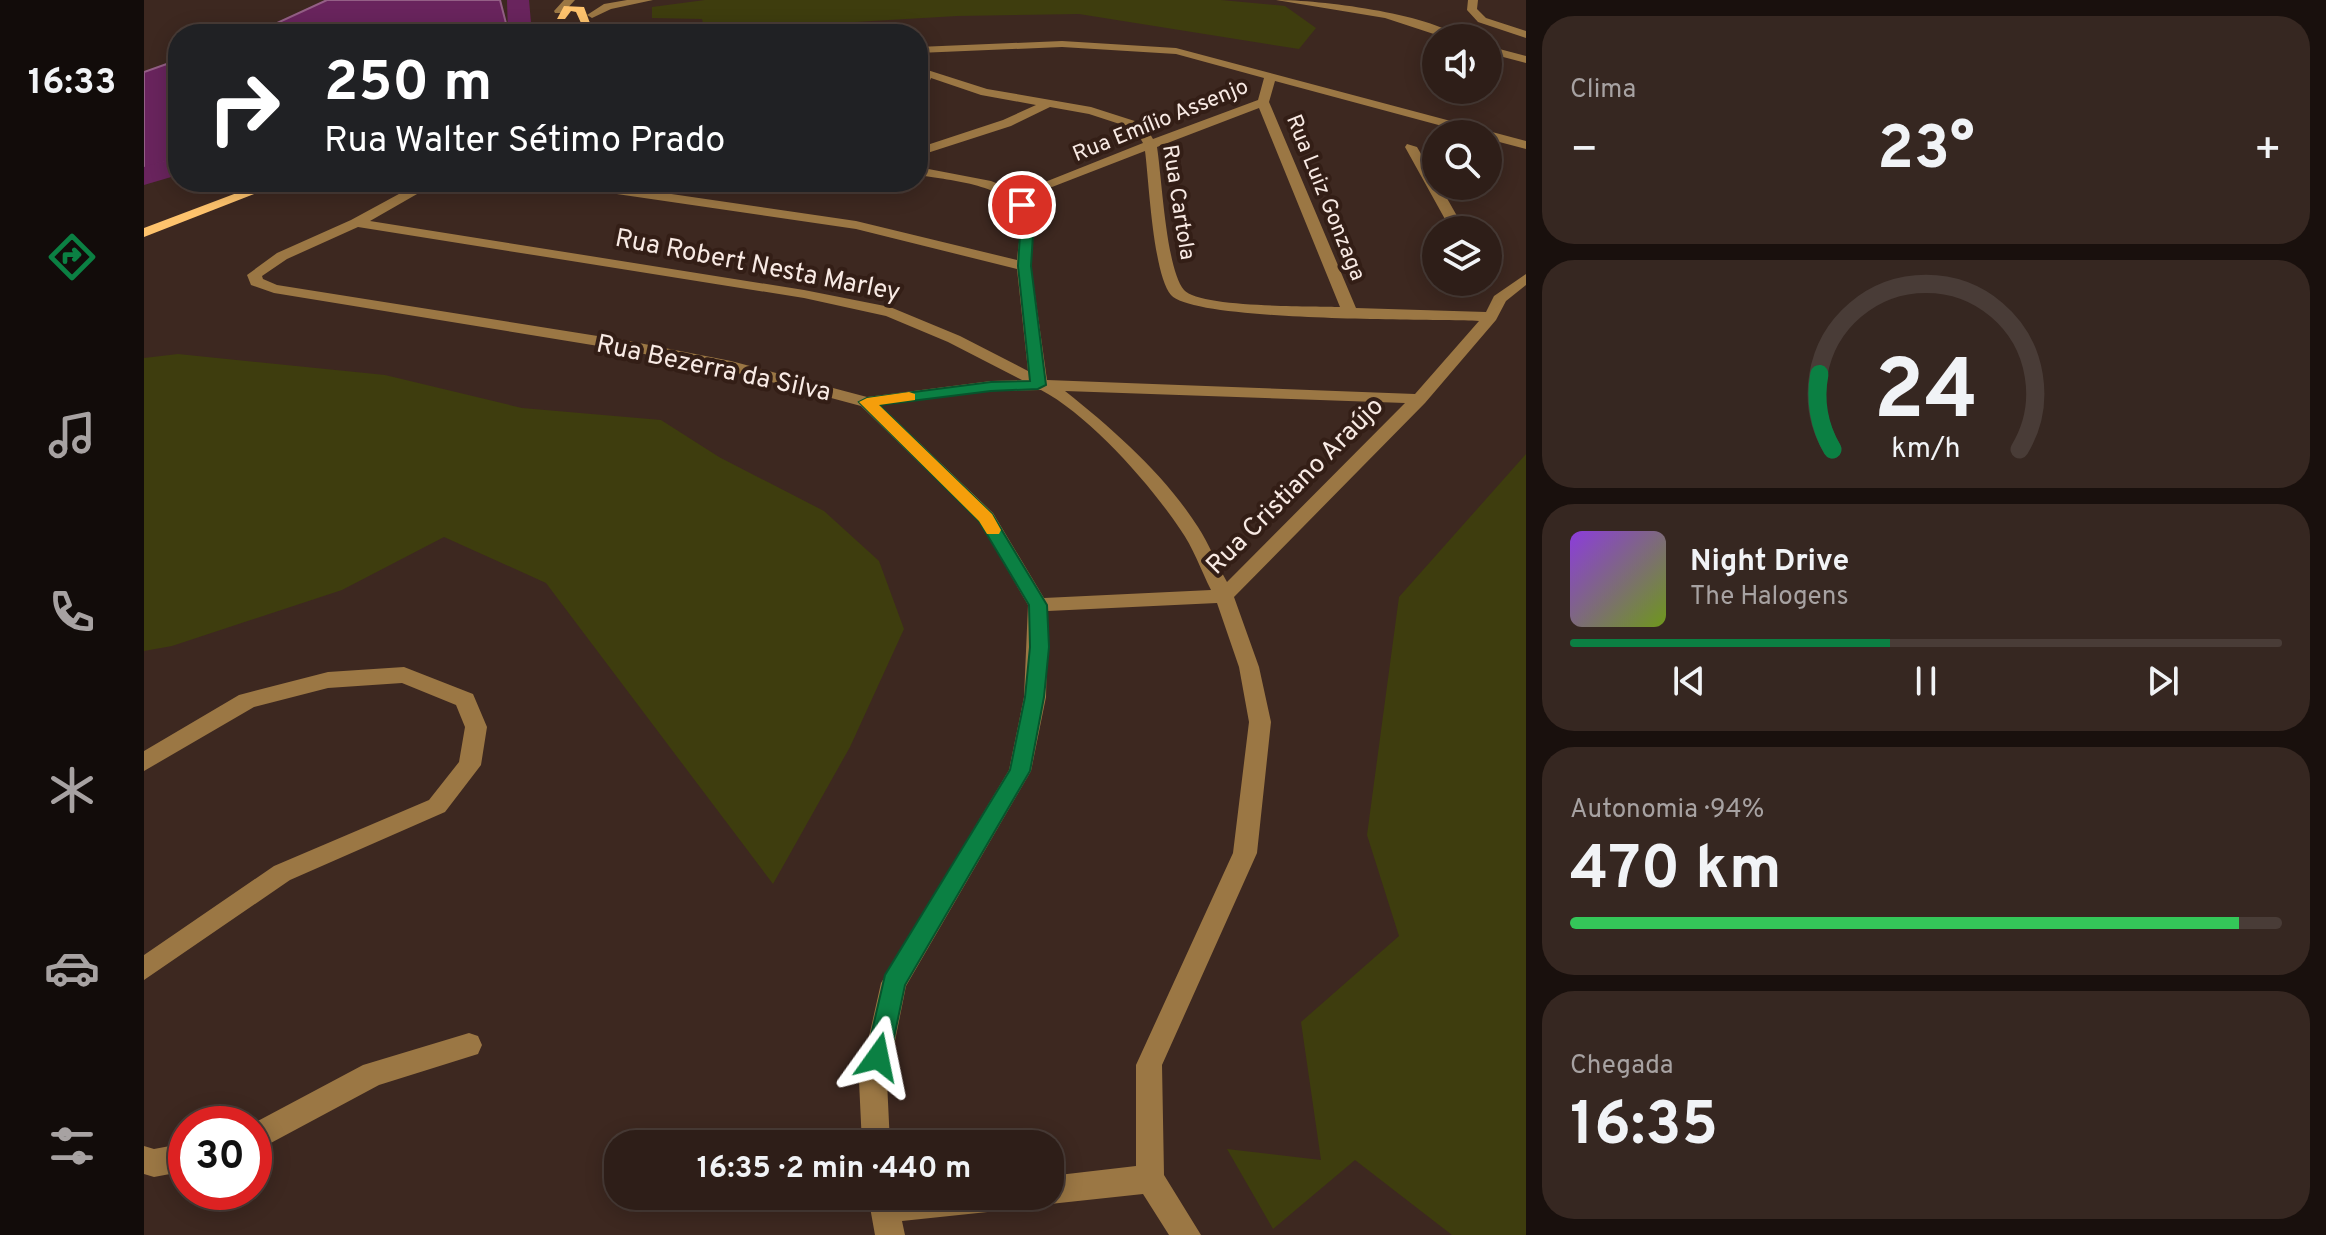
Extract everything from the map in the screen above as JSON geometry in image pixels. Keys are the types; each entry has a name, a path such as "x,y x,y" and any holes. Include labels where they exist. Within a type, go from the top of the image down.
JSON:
{"main road":[{"path":"585,0 592,15 591,24"},
{"path":"559,9 580,9 586,24"},
{"path":"144,219 224,192"},
{"path":"144,233 252,192"}],"street":[{"path":"559,9 570,0"},
{"path":"592,15 608,6 648,0"},
{"path":"1281,0 1387,15 1422,26"},
{"path":"1473,0 1472,10 1482,20 1526,35"},
{"path":"928,49 1033,44 1107,45 1202,56 1437,120"},
{"path":"1502,53 1526,60"},
{"name":"Rua Cartola","path":"928,74 985,92 1091,111 1134,124 1142,130 1151,147 1166,263 1176,291 1187,300 1220,307 1349,310 1495,308"},
{"name":"Rua Emílio Assenjo","path":"1047,184 1263,102 1271,74"},
{"name":"Rua Luiz Gonzaga","path":"1263,102 1349,310"},
{"path":"928,144 1007,123 1047,104"},
{"path":"1502,138 1526,145"},
{"path":"1411,147 1450,216"},
{"path":"928,173 986,184 1013,195 1027,219 1024,266 1038,385"},
{"path":"356,223 413,192"},
{"path":"630,192 856,225 1024,266"},
{"name":"Rua Bezerra da Silva","path":"356,223 282,256 254,275 256,282 274,289 629,346 731,366 867,402 986,517 1038,605 1035,697 1020,771 894,983 873,1081 875,1130"},
{"name":"Rua Robert Nesta Marley","path":"356,223 789,291 890,312 954,339 1038,385 1055,391 1097,425 1148,475 1190,529 1224,596 1249,667 1260,722 1245,853 1149,1065 1150,1179"},
{"name":"Rua Cristiano Araújo","path":"1038,605 1224,596 1419,399 1495,308 1526,278"},
{"path":"1492,296 1495,308"},
{"path":"867,402 991,386 1038,385 1419,399"},
{"path":"144,762 247,701 328,680 404,675 465,700 476,727 470,765 437,806 282,873 144,969"},
{"path":"272,1128 373,1074 469,1045"},
{"path":"144,1160 154,1163 168,1160"},
{"path":"1064,1188 1150,1179 1186,1235"}],"shaded area":[{"path":"327,0 500,0 506,24 275,24"},
{"path":"705,0 1221,0 1285,6 1316,28 1299,49 1079,14 957,16 823,24 703,24 702,19 652,18 652,7"},
{"path":"168,64 168,161 144,169 144,72"},
{"path":"178,354 385,375 522,408 661,420 719,457 824,511 879,561 904,629 850,747 773,884 546,583 444,537 342,590 172,646 144,651 144,358"},
{"path":"1526,454 1526,1235 1452,1235 1355,1160 1273,1229 1227,1149 1321,1160 1301,1022 1399,936 1367,835 1399,597"}],"waterway":[{"path":"518,0 519,24"},
{"path":"144,176 168,169"}],"slow traffic":[{"path":"909,397 867,402 986,517 993,530"}],"route":[{"path":"878,1057 894,983 1020,771 1035,697 1039,647 1038,605 986,517 867,402 991,386 1038,385 1024,266 1027,219 1022,205"}]}
